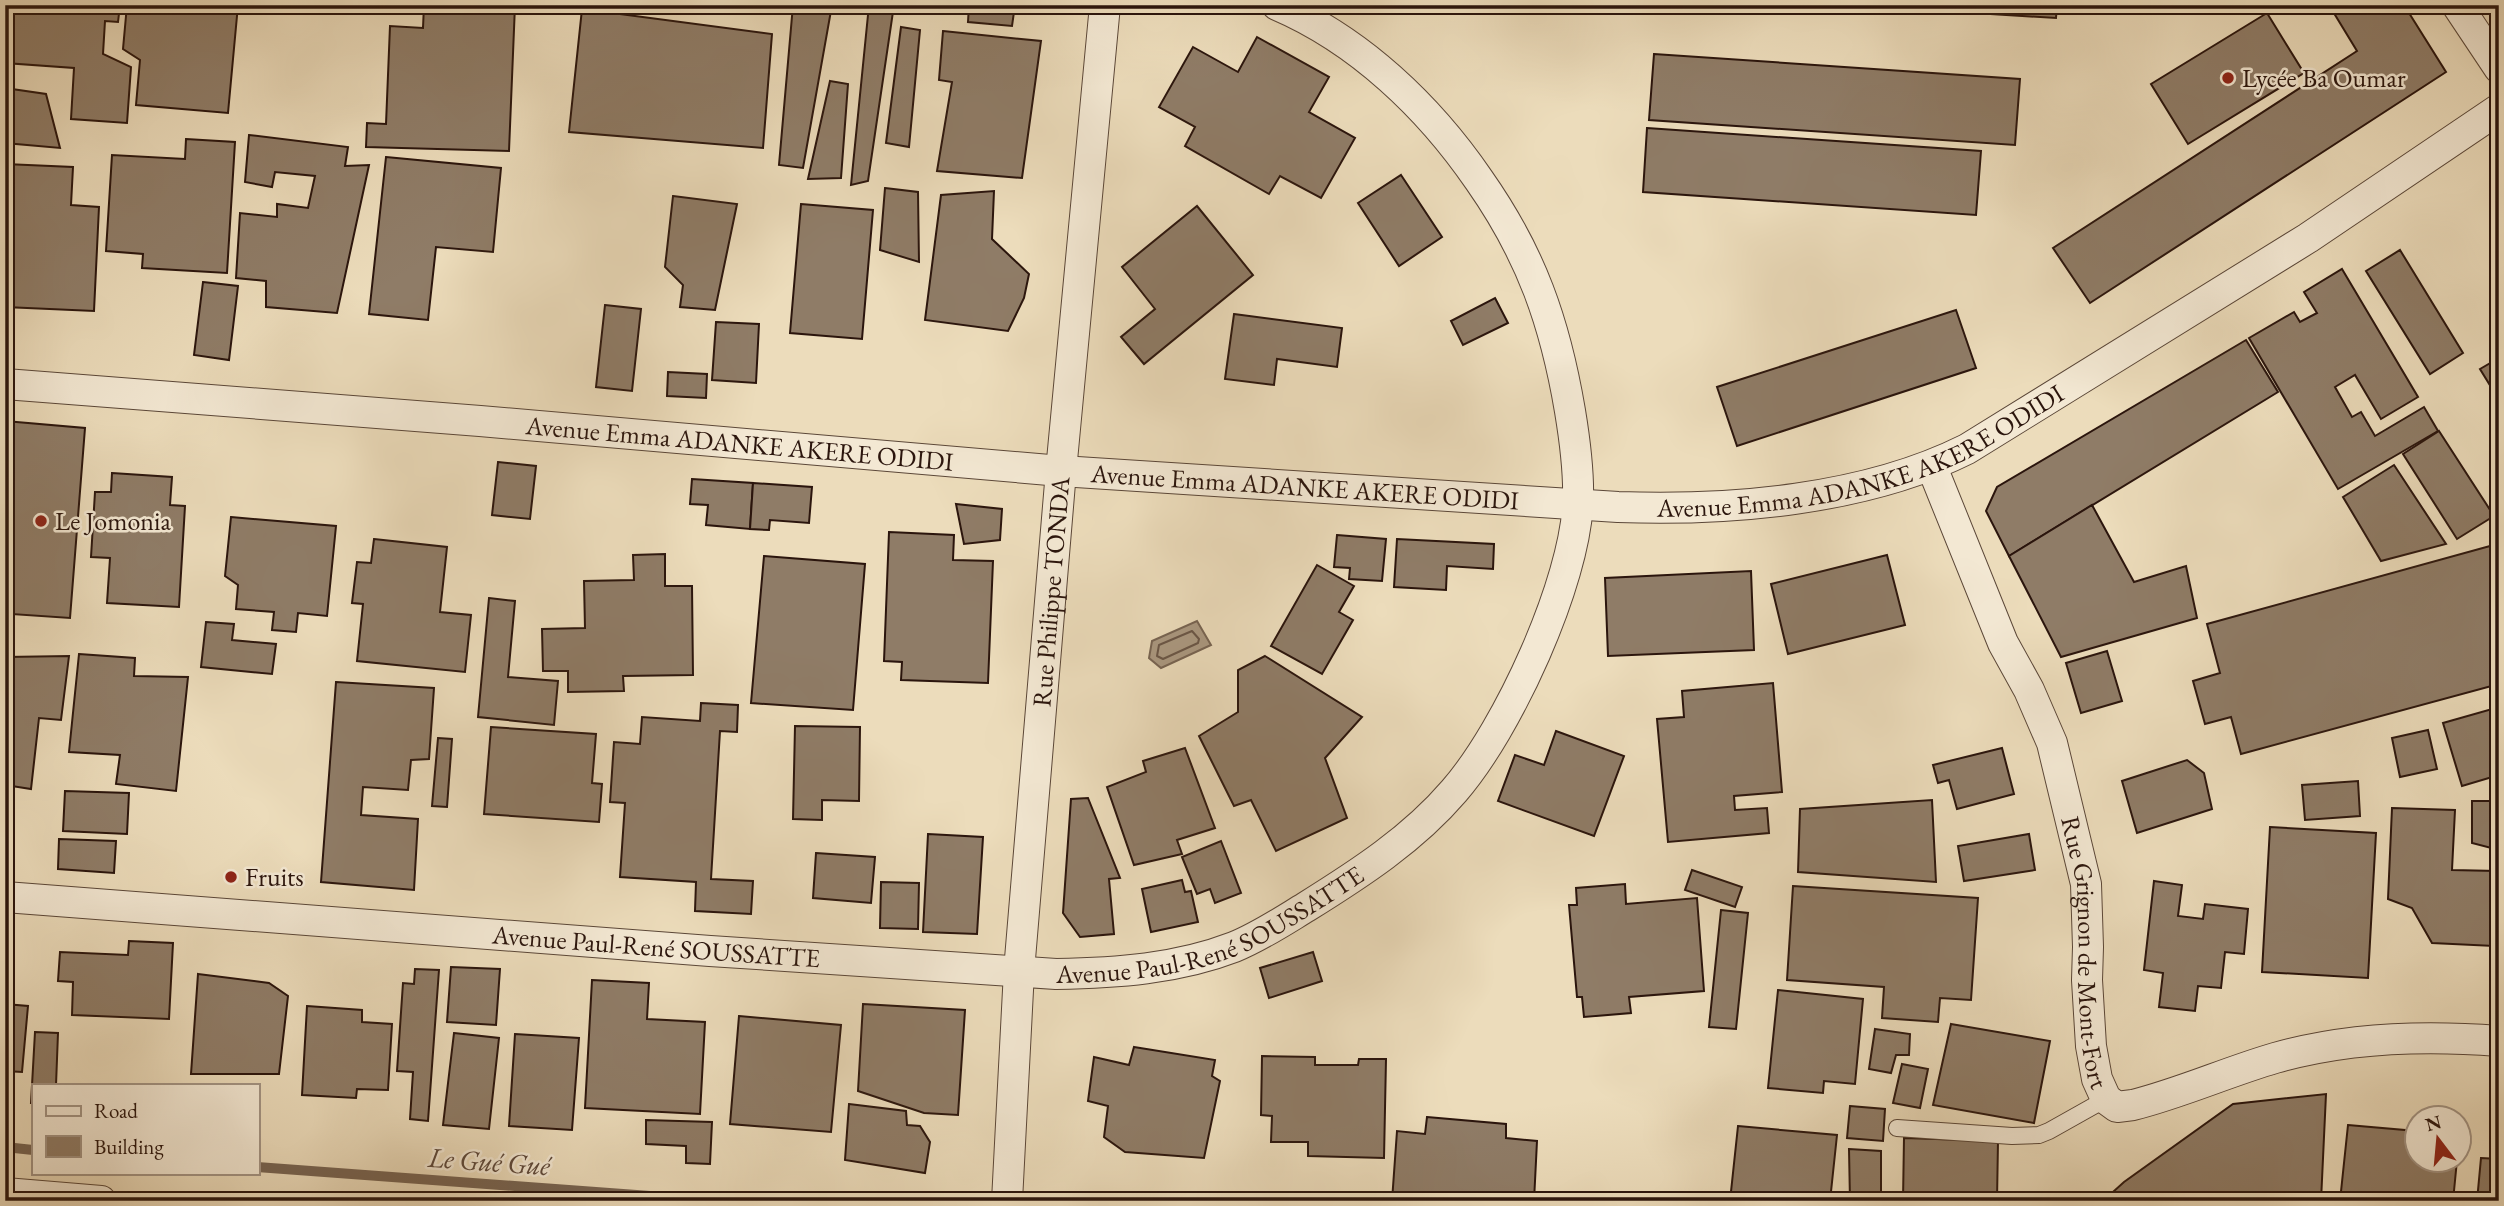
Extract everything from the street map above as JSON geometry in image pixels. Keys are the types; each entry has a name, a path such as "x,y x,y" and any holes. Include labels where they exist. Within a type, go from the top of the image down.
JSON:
{"street":[{"name":"Rue Philippe TONDA","path":"1007,1199 1019,971 1060,471 1105,5"},
{"name":"Avenue Paul-René SOUSSATTE","path":"5,897 710,951 1056,974 1139,970 1195,960 1237,946 1278,925 1362,872 1417,827 1454,791 1482,752 1530,664 1556,601 1570,554 1578,504 1577,463 1562,370 1548,314 1519,243 1470,166 1418,103 1390,78 1307,19 1277,5"},
{"path":"2457,5 2499,68"},
{"name":"Avenue Emma ADANKE AKERE ODIDI","path":"5,384 480,421 1060,471 1578,504 1678,509 1737,506 1821,493 1932,467 1968,449 2308,238 2499,109"},
{"name":"Rue Grignon de Mont-Fort","path":"1932,467 2003,643 2029,690 2052,743 2085,884 2091,1046 2097,1079 2106,1099 2117,1107 2133,1105 2158,1099 2279,1057 2344,1044 2410,1037 2499,1041"},
{"path":"5,1193 101,1201"}],"lane":[{"path":"1897,1128 1987,1135 2039,1135 2106,1099"}],"water":[{"path":"1197,621 1211,645 1161,668 1149,658 1152,641"}],"building":[{"path":"9,5 120,5 118,22 105,21 103,54 131,67 127,123 71,119 74,68 5,63"},
{"path":"127,5 238,5 228,113 136,105 140,60 123,49"},
{"path":"424,5 515,5 509,151 366,147 367,123 386,124 390,26 423,28"},
{"path":"793,5 832,5 803,168 779,165"},
{"path":"869,5 894,5 868,181 851,185"},
{"path":"969,5 1015,5 1012,26 968,22"},
{"path":"1847,5 2057,5 2056,18"},
{"path":"2329,5 2404,5 2446,72 2090,303 2053,248 2357,51"},
{"path":"582,9 772,34 763,148 569,132"},
{"name":"Lycée Ba Oumar","path":"2267,13 2304,73 2188,144 2151,84"},
{"path":"901,27 920,30 909,147 886,143"},
{"path":"943,31 1041,41 1022,178 937,171 952,82 939,80"},
{"path":"1257,37 1329,77 1309,112 1355,138 1321,198 1280,176 1269,194 1185,146 1195,127 1159,107 1193,47 1238,72"},
{"path":"1654,54 2020,79 2015,145 1649,120"},
{"path":"830,81 848,84 841,178 808,179"},
{"path":"5,88 46,94 60,148 5,143"},
{"path":"1647,128 1981,151 1976,215 1643,192"},
{"path":"249,135 348,147 345,166 369,165 337,313 266,307 266,281 236,278 240,213 277,217 277,204 308,208 315,176 275,172 272,187 245,182"},
{"path":"186,139 235,142 227,273 142,268 143,254 106,251 112,155 185,159"},
{"path":"386,157 501,168 493,252 436,247 428,320 369,314"},
{"path":"5,164 73,167 71,205 99,207 94,311 5,307"},
{"path":"1401,175 1442,237 1399,266 1358,203"},
{"path":"885,188 918,192 919,262 880,250"},
{"path":"994,191 992,239 1029,274 1024,298 1008,331 925,320 941,195"},
{"path":"673,196 737,204 715,310 680,307 683,285 665,267"},
{"path":"801,204 873,210 862,339 790,333"},
{"path":"1197,206 1253,275 1144,364 1121,337 1155,309 1122,267"},
{"path":"2400,250 2463,353 2430,374 2366,271"},
{"path":"2342,269 2418,397 2381,419 2355,375 2335,387 2352,417 2361,412 2375,436 2424,407 2438,431 2338,489 2249,338 2294,312 2300,322 2317,313 2304,292"},
{"path":"203,282 238,286 229,360 194,355"},
{"path":"1495,298 1508,323 1463,345 1451,321"},
{"path":"605,305 641,309 632,391 596,387"},
{"path":"1956,310 1976,368 1737,446 1717,387"},
{"path":"1234,314 1342,328 1337,367 1277,359 1274,385 1225,379"},
{"path":"716,322 759,324 756,383 712,380"},
{"path":"2246,340 2278,392 2009,556 1986,511 1997,487"},
{"path":"2499,358 2499,400 2480,369"},
{"path":"668,372 707,374 706,398 667,396"},
{"name":"Le Jomonia","path":"5,421 85,428 70,618 12,614 9,646 5,645"},
{"path":"2439,431 2494,516 2457,539 2403,454"},
{"path":"498,462 536,466 530,519 492,515"},
{"path":"2394,465 2446,544 2381,561 2343,497"},
{"path":"112,473 172,477 170,505 185,506 179,607 107,603 110,558 91,557 95,492 111,492"},
{"path":"692,479 753,483 750,529 706,525 708,505 690,504"},
{"path":"753,483 812,487 809,523 770,520 769,530 750,529"},
{"path":"956,504 1002,509 1000,540 964,544"},
{"path":"2092,505 2134,582 2186,566 2197,618 2061,657 2009,556"},
{"path":"231,517 336,526 327,616 298,613 296,632 272,630 274,612 236,609 238,585 225,576"},
{"path":"889,532 954,535 953,560 993,561 988,683 901,680 902,662 884,661"},
{"path":"1337,535 1386,539 1382,581 1349,579 1350,568 1334,567"},
{"path":"374,539 447,547 440,612 471,615 465,672 357,661 363,604 352,603 357,562 371,563"},
{"path":"1397,539 1494,544 1493,569 1447,566 1446,590 1394,587"},
{"path":"2490,546 2499,579 2499,684 2241,754 2231,717 2205,724 2193,681 2220,673 2207,624"},
{"path":"665,554 665,586 692,586 693,675 623,676 624,691 568,692 568,671 543,671 542,629 585,628 584,581 634,580 633,555"},
{"path":"1887,555 1905,625 1788,654 1771,584"},
{"path":"764,556 865,564 853,710 751,703"},
{"path":"1317,565 1354,586 1339,612 1353,620 1322,674 1271,646"},
{"path":"1751,571 1754,650 1608,656 1605,578"},
{"path":"489,598 515,601 508,677 558,681 554,725 478,717"},
{"path":"206,622 234,624 232,640 276,644 272,674 201,667"},
{"path":"2107,651 2122,701 2081,713 2066,663"},
{"path":"79,654 135,658 134,676 188,677 176,791 116,784 120,755 69,752"},
{"path":"69,656 61,720 39,718 31,789 5,785 5,657"},
{"path":"1265,656 1362,717 1325,758 1347,818 1276,851 1251,800 1234,806 1199,736 1238,712 1238,670"},
{"path":"336,682 434,688 429,759 411,760 408,790 363,787 361,815 418,819 414,890 321,882"},
{"path":"1773,683 1782,792 1734,796 1735,810 1767,808 1769,833 1668,842 1657,719 1684,717 1682,691"},
{"path":"701,703 738,705 737,732 720,731 711,879 753,881 751,914 695,911 696,882 620,877 625,803 610,802 614,742 640,744 642,717 700,721"},
{"path":"2499,707 2499,775 2462,786 2443,723"},
{"path":"795,726 860,727 859,801 822,800 822,820 793,819"},
{"path":"491,727 596,734 592,783 602,784 599,822 484,814"},
{"path":"2428,730 2437,769 2400,777 2392,738"},
{"path":"1556,731 1624,756 1594,836 1498,801 1515,755 1544,765"},
{"path":"438,738 452,739 447,807 432,806"},
{"path":"1185,748 1215,828 1177,840 1182,854 1134,865 1107,787 1146,772 1143,761"},
{"path":"2002,748 2014,794 1957,809 1949,780 1938,783 1933,765"},
{"path":"2187,760 2204,773 2212,809 2137,833 2122,781"},
{"path":"2358,781 2360,816 2305,820 2302,785"},
{"path":"65,791 129,793 127,834 63,831"},
{"path":"1088,798 1120,878 1109,879 1114,934 1080,937 1063,913 1071,799"},
{"path":"1932,800 1936,882 1798,872 1800,809"},
{"path":"2472,801 2499,801 2499,850 2472,843"},
{"path":"2392,808 2455,810 2452,870 2497,871 2494,946 2432,943 2412,908 2388,899"},
{"path":"2270,827 2376,833 2368,978 2262,972"},
{"path":"928,834 983,837 977,934 923,932"},
{"path":"2029,834 2035,870 1964,881 1958,846"},
{"path":"59,839 116,841 114,873 58,869"},
{"path":"1221,841 1241,893 1215,903 1210,889 1197,894 1182,857"},
{"path":"816,853 875,857 871,903 813,898"},
{"path":"1692,870 1742,887 1735,907 1685,890"},
{"path":"1182,880 1185,892 1191,891 1198,922 1151,932 1142,889"},
{"path":"2154,881 2182,885 2178,916 2203,919 2205,904 2248,909 2244,954 2225,952 2221,988 2198,986 2195,1011 2159,1007 2163,973 2144,970"},
{"path":"881,882 919,883 918,929 880,928"},
{"path":"1625,884 1626,904 1697,898 1704,991 1629,997 1631,1013 1584,1017 1582,997 1577,997 1569,905 1577,905 1576,888"},
{"path":"1793,886 1978,898 1971,1000 1940,998 1938,1022 1882,1018 1884,987 1787,980"},
{"path":"1721,910 1748,913 1736,1029 1709,1027"},
{"path":"129,941 173,943 169,1019 72,1015 73,982 58,981 60,952 128,955"},
{"path":"1313,952 1322,981 1269,998 1260,968"},
{"path":"451,967 500,969 496,1025 447,1022"},
{"path":"415,969 439,970 428,1121 410,1119 413,1072 397,1071 403,983 414,984"},
{"path":"198,974 269,983 288,996 279,1074 191,1074"},
{"path":"592,980 649,983 647,1019 705,1022 700,1114 585,1108"},
{"path":"1778,990 1863,999 1855,1084 1824,1081 1823,1093 1768,1088"},
{"path":"5,1004 28,1006 22,1072 5,1071"},
{"path":"863,1004 965,1010 958,1115 924,1113 858,1091"},
{"path":"307,1006 362,1010 362,1022 392,1024 388,1090 357,1089 356,1098 302,1095"},
{"path":"739,1016 841,1025 831,1132 730,1124"},
{"path":"1951,1024 2050,1041 2034,1123 1933,1105"},
{"path":"1875,1029 1910,1034 1909,1055 1896,1055 1891,1073 1869,1069"},
{"path":"35,1032 58,1033 56,1084 32,1084"},
{"path":"454,1033 499,1038 489,1129 443,1125"},
{"path":"515,1034 579,1038 572,1130 509,1126"},
{"path":"1134,1047 1215,1060 1212,1076 1220,1081 1204,1158 1125,1152 1104,1137 1108,1106 1088,1101 1094,1057 1129,1065"},
{"path":"1262,1056 1315,1057 1315,1065 1358,1065 1359,1059 1386,1059 1384,1158 1308,1156 1308,1142 1271,1142 1272,1116 1261,1115"},
{"path":"1902,1064 1928,1069 1920,1108 1893,1103"},
{"path":"2326,1094 2321,1201 2103,1201 2124,1182 2233,1104"},
{"path":"849,1104 906,1111 907,1125 920,1126 930,1142 925,1173 845,1160"},
{"path":"1850,1106 1885,1109 1883,1141 1847,1138"},
{"path":"1427,1117 1506,1124 1506,1138 1537,1141 1534,1201 1392,1201 1397,1131 1425,1134"},
{"path":"646,1120 712,1122 710,1164 686,1163 686,1146 646,1144"},
{"path":"2348,1125 2402,1130 2402,1174 2456,1174 2453,1201 2340,1201"},
{"path":"1738,1126 1837,1135 1830,1201 1730,1201"},
{"path":"1904,1138 1998,1141 1997,1201 1903,1201"},
{"path":"1849,1149 1881,1151 1881,1201 1850,1201"},
{"path":"2481,1158 2499,1159 2499,1201 2477,1201"}],"waterway":[{"name":"Le Gué Gué","path":"5,1147 32,1150"},
{"name":"Le Gué Gué","path":"259,1167 718,1201"}],"place":[{"name":"Lycée Ba Oumar","path":"2228,78"},
{"name":"Le Jomonia","path":"41,521"},
{"name":"Fruits","path":"231,877"}]}
